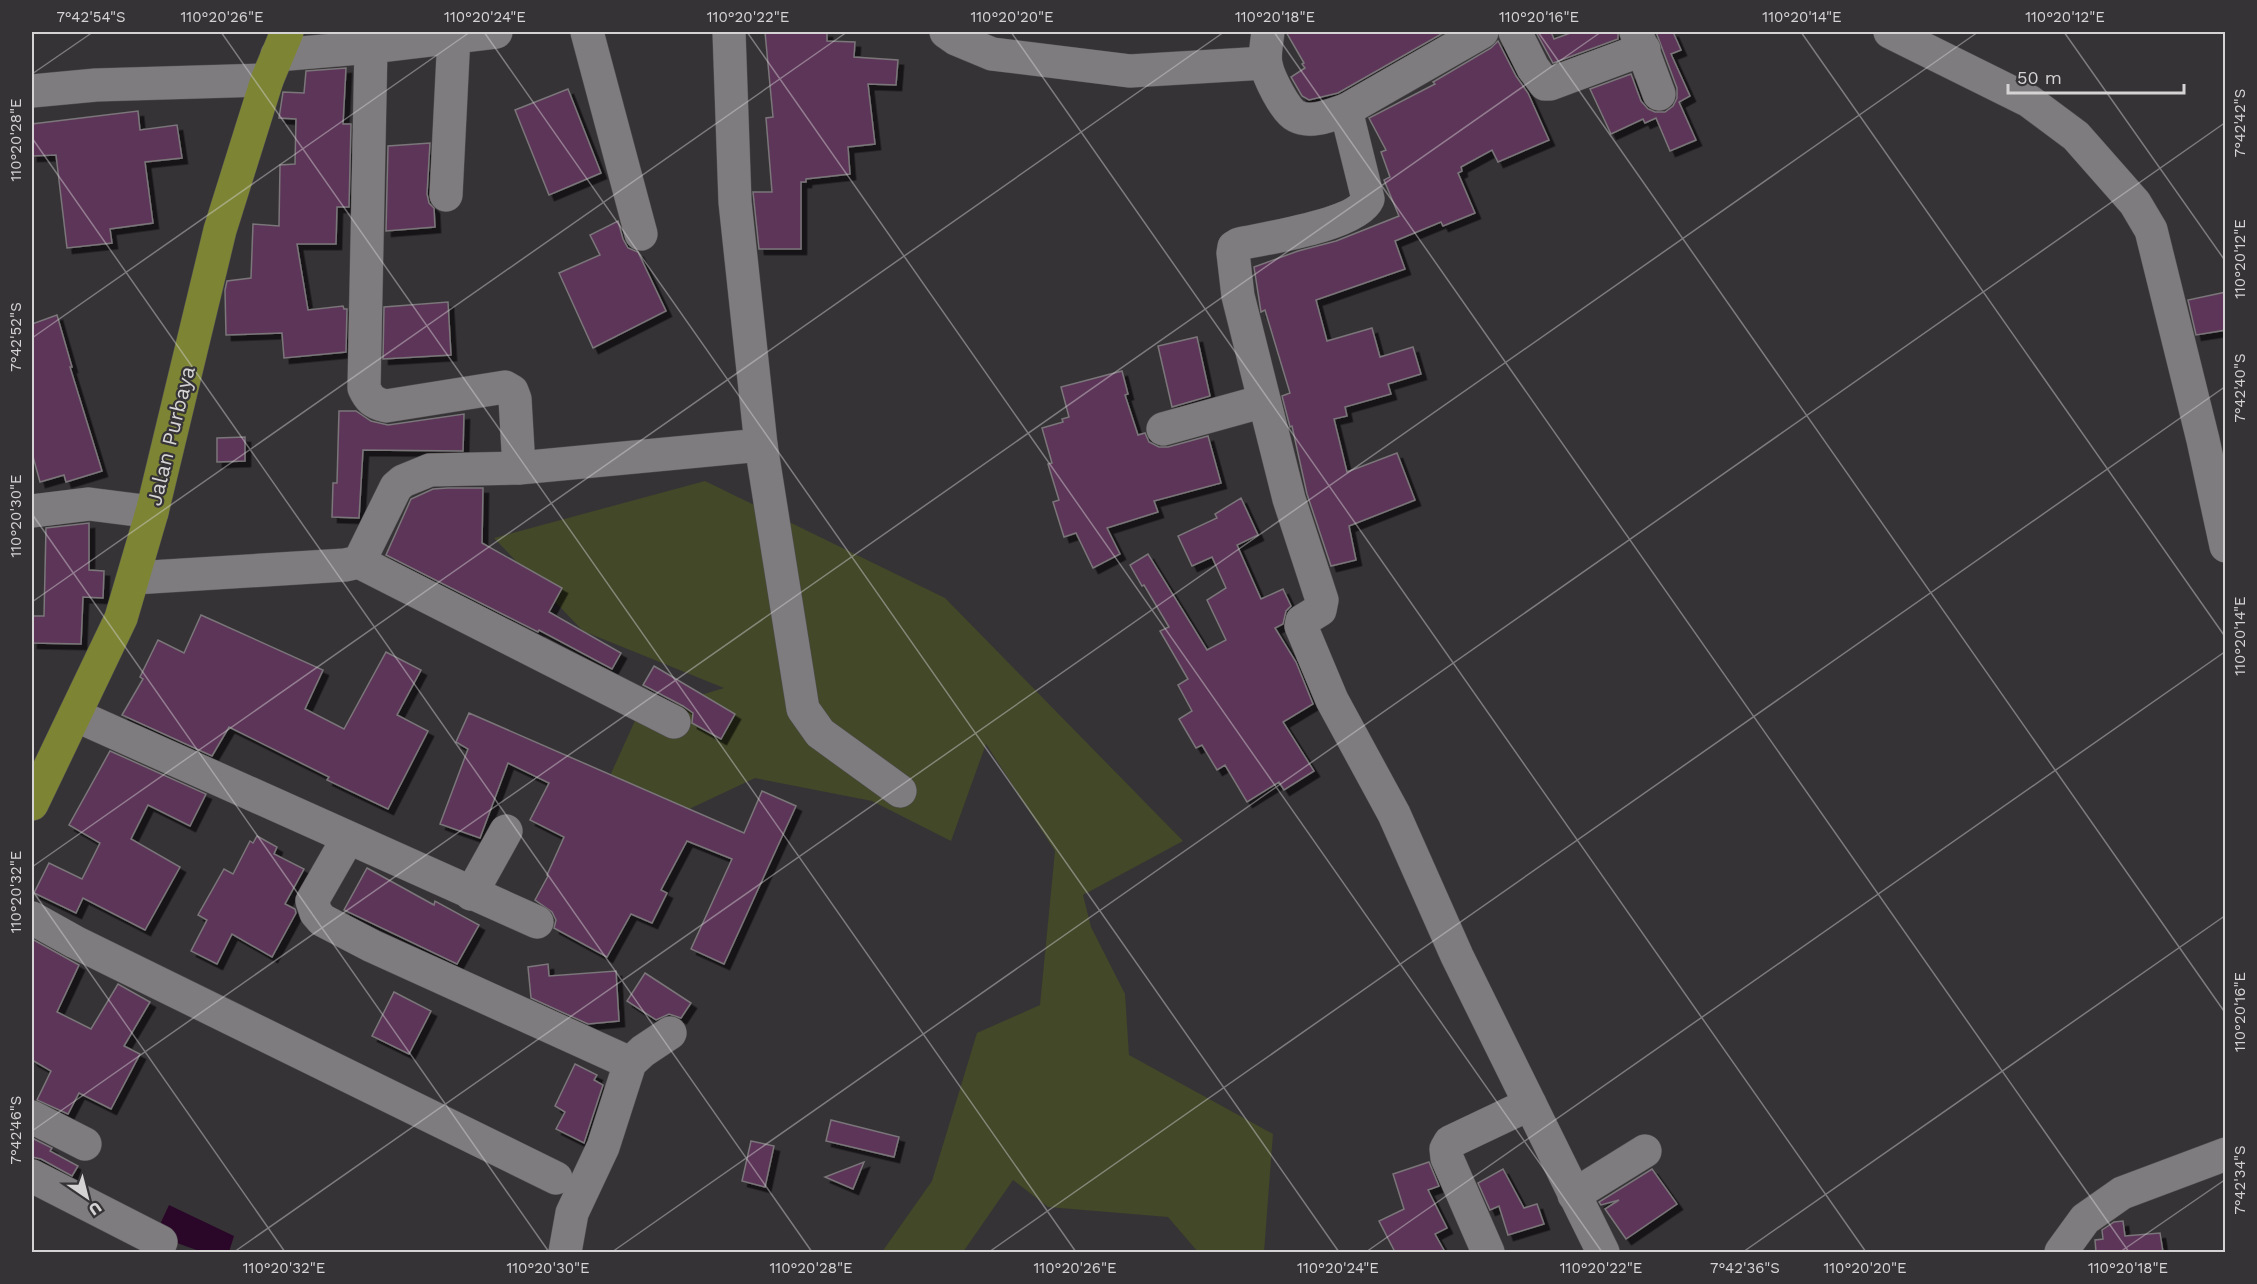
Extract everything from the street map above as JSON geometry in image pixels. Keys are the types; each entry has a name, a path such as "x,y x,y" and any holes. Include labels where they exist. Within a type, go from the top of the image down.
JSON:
{"main road":[{"name":"Jalan Purbaya","path":"32,804 120,618 134,579 153,512 220,230 277,56"}],"street":[{"path":"32,91 96,85 277,56 496,32"},
{"path":"588,32 640,234"},
{"path":"729,32 735,202 762,445 803,709 820,733 900,791"},
{"path":"946,32 956,39 992,54 1130,71 1265,63"},
{"path":"1268,32 1265,63 1281,98 1294,116 1307,119 1327,117 1346,110 1482,32"},
{"path":"1515,32 1533,68 1545,84 1550,84 1640,40 1659,94"},
{"path":"1890,32 2029,101 2076,136 2134,203 2151,230 2203,440 2226,546"},
{"path":"446,195 454,35"},
{"path":"371,47 363,388 368,398 376,404 386,406 505,387 512,391 514,399 519,468"},
{"path":"1346,110 1368,199 1365,205 1358,212 1318,228 1239,244 1234,247 1233,253 1238,296 1289,499 1322,600 1320,610 1302,621 1301,626 1332,700 1394,814 1456,956 1603,1252"},
{"path":"1163,429 1264,401"},
{"path":"359,562 396,487 403,481 430,471 519,468 762,445"},
{"path":"32,511 89,504 153,512"},
{"path":"134,579 345,565 359,562 674,722"},
{"path":"75,715 537,922"},
{"path":"471,894 506,831"},
{"path":"348,838 312,902 316,913 322,920 372,946 630,1063"},
{"path":"32,918 75,942 556,1178"},
{"path":"565,1252 572,1213 603,1147 630,1063 670,1033"},
{"path":"1488,1252 1447,1158 1446,1149 1450,1142 1530,1104"},
{"path":"32,1117 85,1144"},
{"path":"1574,1195 1645,1151"},
{"path":"2061,1252 2085,1219 2122,1193 2226,1154"},
{"path":"32,1176 161,1242"}],"green space":[{"path":"705,481 945,598 1183,841 1083,895 1091,927 1125,994 1129,1055 1273,1134 1264,1252 1198,1252 1168,1217 1048,1207 1013,1180 963,1252 882,1252 932,1181 977,1033 1040,1005 1055,851 986,744 951,841 872,801 755,778 687,810 604,789 638,714 724,688 583,631 494,538"}],"shaded area":[{"path":"169,1205 234,1236 229,1252 202,1252 155,1235"}],"building":[{"path":"765,32 827,32 827,41 855,42 854,57 898,60 896,85 868,84 875,144 848,147 850,174 806,179 806,182 801,182 801,249 759,249 753,192 772,192 766,118 773,117"},
{"path":"1286,32 1445,32 1338,93 1309,100 1302,96 1291,77 1305,68"},
{"path":"1536,32 1551,32 1554,39 1573,32 1618,32 1618,39 1553,63"},
{"path":"1656,32 1673,32 1681,50 1671,54 1690,96 1679,102 1696,140 1670,151 1656,118 1645,123 1643,119 1611,134 1590,89 1631,74 1641,101 1648,109 1665,112 1673,106 1677,98 1677,88"},
{"path":"1498,41 1516,76 1528,93 1549,140 1498,162 1492,150 1461,167 1462,171 1458,173 1475,213 1443,226 1441,222 1395,241 1405,269 1316,300 1327,341 1372,328 1380,357 1413,347 1421,374 1388,384 1391,394 1345,407 1347,416 1334,419 1347,472 1397,453 1415,500 1349,526 1356,560 1331,566 1307,494 1292,426 1290,427 1282,396 1290,393 1265,310 1261,312 1254,267 1298,251 1336,241 1399,216 1384,180 1390,177 1381,152 1386,150 1369,118 1435,84 1433,82 1491,48"},
{"path":"346,68 343,124 351,124 349,207 337,207 336,244 297,244 308,310 343,306 347,309 346,352 284,358 282,333 226,335 225,290 227,281 251,278 253,224 279,226 280,165 295,164 296,119 279,118 283,92 304,93 306,71"},
{"path":"568,89 601,173 549,195 515,110"},
{"path":"138,111 140,130 177,125 182,158 145,162 153,223 110,229 112,243 67,248 56,155 32,156 32,124"},
{"path":"430,143 427,194 429,203 434,208 435,227 386,231 388,146"},
{"path":"618,221 623,239 628,248 638,252 666,311 593,348 559,273 600,255 590,235"},
{"path":"2226,292 2226,330 2196,335 2188,300"},
{"path":"448,302 451,355 383,359 384,307"},
{"path":"57,315 72,367 70,367 102,471 66,482 64,475 40,482 32,453 32,324"},
{"path":"1197,337 1210,396 1172,407 1158,346"},
{"path":"1122,371 1128,394 1125,395 1138,435 1145,433 1149,442 1159,447 1168,447 1208,436 1221,483 1154,501 1158,512 1107,528 1120,554 1093,568 1076,533 1064,537 1053,502 1059,500 1048,464 1052,463 1042,428 1063,422 1062,419 1069,417 1061,387"},
{"path":"339,411 356,411 371,421 388,425 464,414 463,451 363,450 359,518 332,517 333,483 337,483"},
{"path":"245,437 245,461 217,462 217,438"},
{"path":"483,488 482,543 562,588 549,612 621,653 612,669 539,630 538,632 386,555 411,499 433,489"},
{"path":"1241,498 1258,535 1237,545 1261,599 1283,589 1291,606 1286,611 1283,624 1275,628 1296,662 1313,704 1283,722 1314,771 1284,790 1279,782 1247,802 1225,765 1217,770 1202,745 1196,748 1179,719 1192,711 1178,685 1188,679 1160,631 1169,627 1130,565 1148,554 1207,650 1226,640 1207,600 1226,588 1212,557 1192,566 1178,536 1217,518 1215,514"},
{"path":"89,523 89,570 104,571 103,598 83,597 81,644 32,643 32,616 44,616 46,528"},
{"path":"201,615 323,670 305,709 344,729 386,652 421,670 397,715 428,731 388,809 327,780 329,777 229,727 212,756 122,715 143,679 140,677 158,640 184,653"},
{"path":"654,666 735,714 721,739 692,723 693,713 683,706 643,685"},
{"path":"469,713 744,833 762,791 796,806 724,964 691,949 732,859 687,841 661,890 667,893 652,923 631,914 607,957 554,928 556,920 552,912 535,900 564,837 530,820 549,783 508,763 480,838 440,824 468,749 456,742"},
{"path":"110,751 206,794 190,826 148,805 131,839 180,867 145,930 83,898 76,913 34,893 49,863 82,879 100,843 69,825"},
{"path":"257,836 277,847 274,854 304,869 285,904 295,909 296,913 272,957 232,934 217,964 191,951 207,920 198,915 224,869 233,874 250,841 253,843"},
{"path":"367,868 434,905 435,901 479,925 457,964 344,910"},
{"path":"32,939 79,965 57,1012 91,1029 118,984 150,1002 124,1046 140,1054 111,1109 79,1093 68,1114 37,1100 51,1071 32,1060"},
{"path":"548,964 549,976 616,971 619,1021 588,1024 531,998 528,967"},
{"path":"645,973 691,1003 681,1018 669,1014 656,1020 627,1001"},
{"path":"394,992 431,1011 409,1054 372,1036"},
{"path":"575,1064 597,1075 594,1080 603,1085 584,1143 556,1129 565,1112 555,1106"},
{"path":"831,1120 899,1137 894,1157 826,1141"},
{"path":"32,1138 52,1148 50,1151 78,1166 72,1176 41,1159 32,1157"},
{"path":"751,1141 774,1146 765,1187 742,1181"},
{"path":"864,1162 853,1189 825,1177"},
{"path":"1429,1162 1439,1186 1428,1190 1447,1228 1435,1234 1445,1252 1395,1252 1379,1221 1404,1209 1393,1174"},
{"path":"1503,1169 1524,1208 1537,1204 1544,1224 1508,1235 1499,1206 1490,1210 1478,1183"},
{"path":"1652,1169 1677,1204 1626,1239 1605,1209 1619,1200 1601,1205 1599,1202"},
{"path":"2123,1221 2125,1236 2160,1233 2163,1252 2096,1252 2095,1240 2103,1239 2102,1230 2114,1222"}]}
